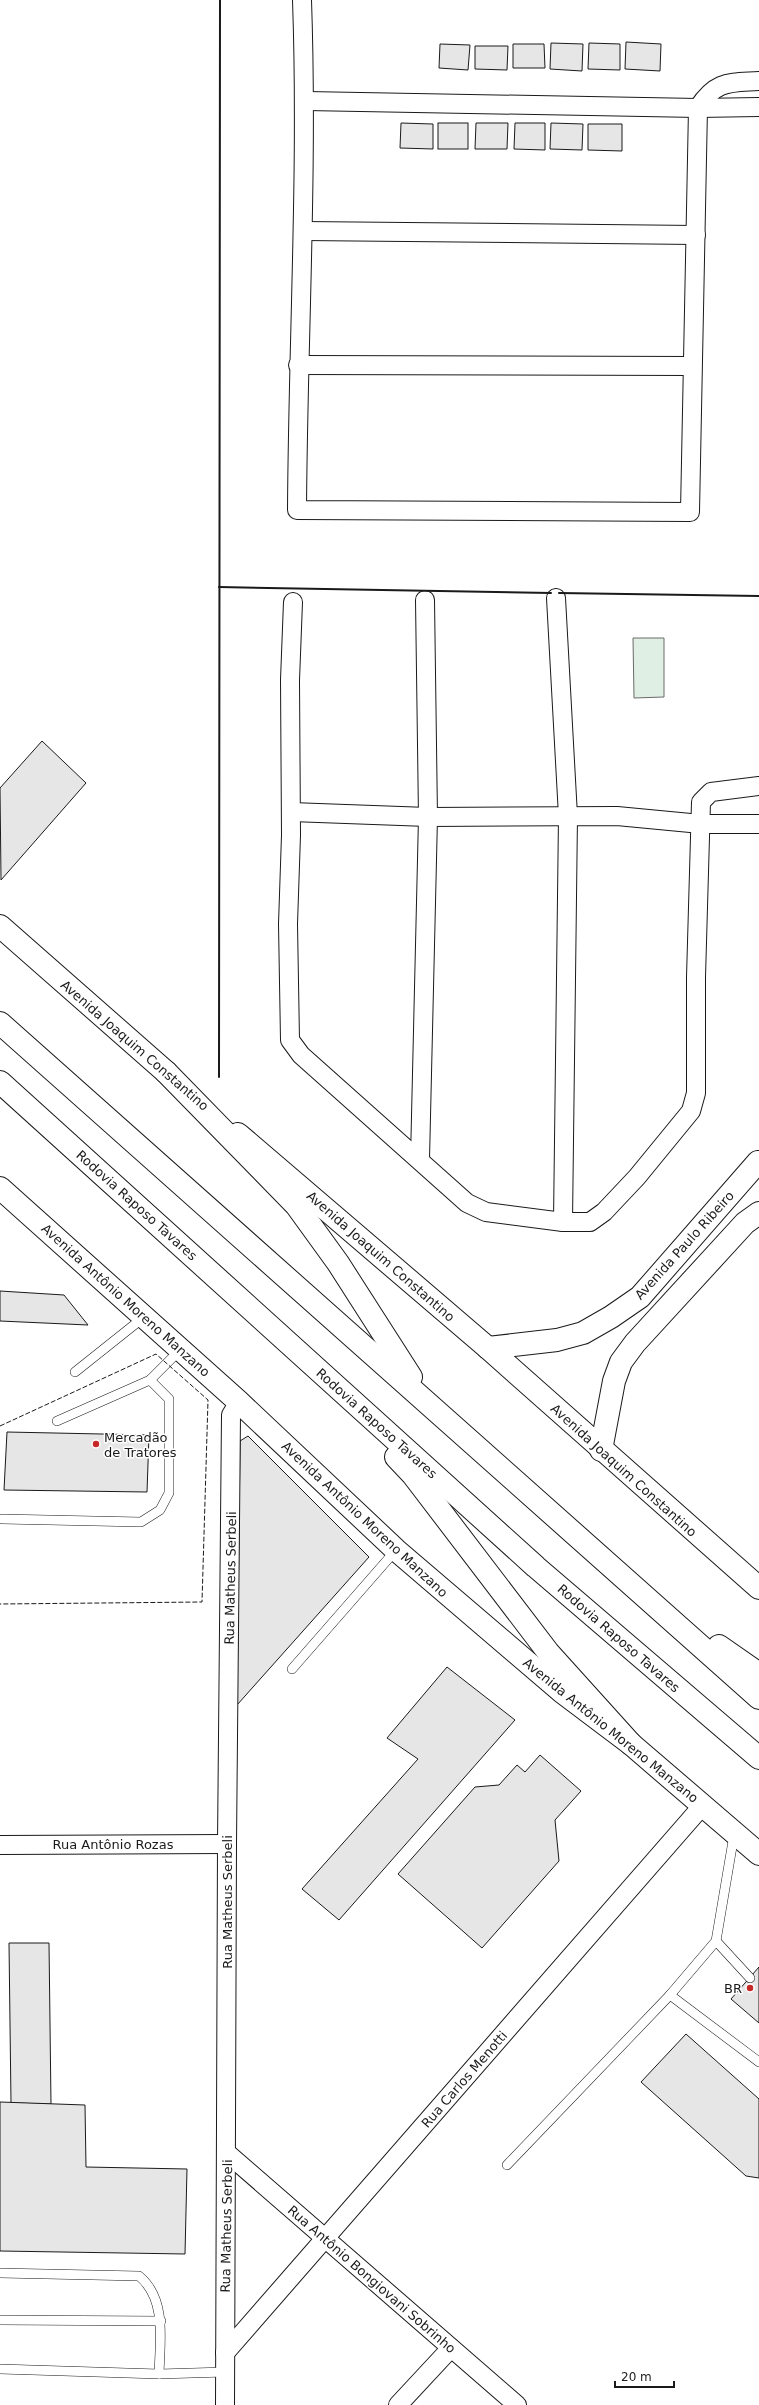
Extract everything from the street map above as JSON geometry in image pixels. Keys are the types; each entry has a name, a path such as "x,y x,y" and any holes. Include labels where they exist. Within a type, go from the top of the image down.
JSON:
{"main road":[{"name":"Avenida Joaquim Constantino","path":"0,926 166,1072 488,1348 601,1450 759,1588"},
{"path":"0,1022 641,1590 759,1698"},
{"path":"166,1072 296,1205 338,1263 426,1400"},
{"name":"Rodovia Raposo Tavares","path":"0,1082 530,1561 759,1758"},
{"path":"758,1161 756,1176 759,1186"},
{"name":"Avenida Paulo Ribeiro","path":"488,1348 557,1340 583,1333 611,1317 640,1297 758,1161"},
{"name":"Avenida Antônio Moreno Manzano","path":"0,1188 239,1402 396,1550 562,1692 631,1744 759,1854"},
{"path":"601,1450 614,1381 621,1362 635,1343 745,1223 759,1213"},
{"path":"233,1293 414,1475 548,1652 631,1744"},
{"path":"641,1590 759,1674"}],"street":[{"path":"302,0 306,101 298,365 297,510 690,512 698,108 707,94 718,87 728,83 759,81"},
{"path":"306,101 698,108 759,107"},
{"path":"303,231 696,235"},
{"path":"298,365 692,366"},
{"path":"556,598 568,816 562,1222"},
{"path":"420,1159 428,817 425,600"},
{"path":"293,602 290,680 291,812 288,976 290,1040 301,1056 420,1159 468,1203 481,1211 562,1222 590,1222 601,1215 637,1177 694,1105 701,802 711,792 759,786"},
{"path":"291,812 428,817 617,816 701,824 759,824"},
{"name":"Rua Matheus Serbeli","path":"225,2405 227,1844 231,1415 239,1402"},
{"name":"Rua Carlos Menotti","path":"225,2353 703,1805"},
{"name":"Rua Antônio Rozas","path":"0,1845 227,1844"},
{"name":"Rua Antônio Bongiovani Sobrinho","path":"227,2153 517,2405"},
{"path":"398,2405 451,2348"}],"lane":[{"path":"75,1372 144,1317"},
{"path":"57,1421 150,1380 181,1349"},
{"path":"2,1519 141,1522 160,1510 169,1493 171,1467 169,1399 150,1380"},
{"path":"292,1669 396,1550"},
{"path":"507,2165 670,1995 716,1941 735,1832"},
{"path":"716,1941 750,1978"},
{"path":"670,1995 759,2062"},
{"path":"0,2273 139,2276 149,2284 161,2321 159,2374"},
{"path":"0,2320 161,2321"},
{"path":"0,2369 159,2374 225,2372"}],"green space":[{"path":"633,638 664,638 664,697 634,698"}],"building":[{"path":"626,42 661,44 660,71 625,69"},
{"path":"551,43 583,44 582,71 550,69"},
{"path":"589,43 620,44 620,70 588,69"},
{"path":"440,44 470,45 468,70 439,68"},
{"path":"513,44 544,44 545,68 513,68"},
{"path":"475,46 508,46 507,70 475,69"},
{"path":"401,123 433,124 433,149 400,148"},
{"path":"438,123 468,123 468,149 438,149"},
{"path":"476,123 508,123 507,149 475,149"},
{"path":"515,123 545,123 545,150 514,149"},
{"path":"551,123 583,124 582,150 550,149"},
{"path":"588,124 622,124 622,151 588,150"},
{"path":"42,741 86,783 1,880 0,788"},
{"path":"0,1291 64,1295 88,1325 0,1321"},
{"path":"7,1432 149,1435 147,1492 4,1490"},
{"path":"248,1436 369,1557 237,1705 240,1441"},
{"path":"447,1667 515,1720 339,1920 302,1889 418,1759 387,1738"},
{"path":"540,1755 581,1791 555,1820 559,1861 482,1948 398,1874 475,1787 499,1785 517,1765 525,1772"},
{"path":"9,1943 49,1943 51,2104 11,2103"},
{"name":"BR","path":"759,1967 759,2023 731,1999"},
{"path":"686,2034 759,2099 759,2178 746,2176 641,2082"},
{"path":"0,2102 85,2105 86,2167 187,2169 185,2254 0,2251"}],"fence":[{"path":"0,1426 156,1354 208,1400 202,1602 0,1604"}],"wall":[{"path":"219,1077 220,0"},
{"path":"219,587 551,593"},
{"path":"559,593 759,596"}],"place":[{"name":"Mercadão de Tratores","path":"96,1444"},
{"name":"BR","path":"750,1988"}]}
